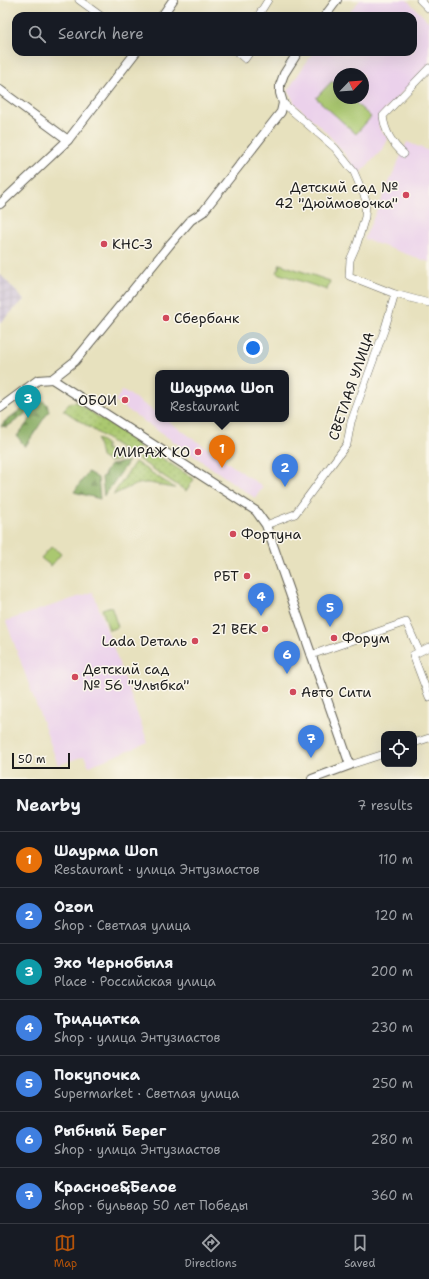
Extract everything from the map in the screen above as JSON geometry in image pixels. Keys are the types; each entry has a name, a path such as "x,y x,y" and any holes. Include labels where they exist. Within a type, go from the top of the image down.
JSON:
{"street":[{"path":"78,0 95,12"},
{"path":"165,12 173,0"},
{"path":"260,12 268,0"},
{"path":"328,12 337,0"},
{"path":"420,0 429,9"},
{"path":"0,204 68,140 133,56"},
{"path":"0,408 38,380 52,379 75,361 171,243 191,220 203,212 281,112 283,103 280,93 280,85 284,74 295,56"},
{"path":"404,154 396,147 388,136 383,116 429,68"},
{"path":"0,90 68,140"},
{"path":"283,103 335,148 354,172 366,200 365,217 357,244 350,260 349,276 395,294 429,303"},
{"name":"СВЕТЛАЯ УЛИЦА","path":"266,525 295,514 347,444 351,422 385,328 395,294"},
{"path":"52,379 256,511 266,525 350,765"},
{"path":"311,655 406,622 419,652"},
{"path":"429,647 413,655 429,697"},
{"path":"417,743 429,738"},
{"path":"312,779 381,755"}],"shaded area":[{"path":"360,0 407,0 429,22 429,65 379,116 379,128 388,139 383,149 359,174 341,149 324,130 295,104 288,90 311,56 417,56 417,12 350,12"},
{"name":"Детский сад № 42 \"Дюймовочка\"","path":"407,142 429,151 429,262 364,239"},
{"path":"0,274 24,300 0,323"},
{"path":"123,390 155,412 155,422 169,422 263,487 255,498 115,401"},
{"name":"Детский сад № 56 \"Улыбка\"","path":"93,592 148,743 89,766 84,756 58,765 6,621"}],"green space":[{"path":"332,81 333,104 357,104 371,117 356,134 316,98"},
{"path":"280,264 330,281 327,290 277,273"},
{"path":"40,399 47,404 49,411 25,447 17,436 32,417 28,412 7,427 1,426 29,403"},
{"path":"76,402 138,443 139,449 133,456 63,410 70,403"},
{"path":"97,438 106,444 106,449 112,453 118,451 128,458 109,462 101,457"},
{"path":"146,448 194,479 186,491 138,459"},
{"path":"129,461 104,496 102,478 110,465"},
{"path":"135,462 175,488 144,483 113,495"},
{"path":"88,472 98,478 100,499 74,492"},
{"path":"52,546 61,554 51,566 41,558"},
{"path":"111,606 118,627 109,630 102,609"}],"place":[{"name":"Детский сад № 42 \"Дюймовочка\"","path":"406,195"},
{"name":"КНС-3","path":"104,244"},
{"name":"Сбербанк","path":"166,318"},
{"name":"ОБОИ","path":"125,400"},
{"name":"Эхо Чернобыля","path":"28,418"},
{"name":"МИРАЖ КО","path":"198,452"},
{"name":"Шаурма Шоп","path":"222,468"},
{"name":"Ozon","path":"285,487"},
{"name":"Фортуна","path":"233,534"},
{"name":"РБТ","path":"247,576"},
{"name":"Тридцатка","path":"261,616"},
{"name":"Покупочка","path":"330,627"},
{"name":"21 ВЕК","path":"265,629"},
{"name":"Форум","path":"334,638"},
{"name":"Lada Dеталь","path":"195,641"},
{"name":"Рыбный Берег","path":"287,674"},
{"name":"Детский сад № 56 \"Улыбка\"","path":"75,677"},
{"name":"Авто Сити","path":"293,692"},
{"name":"Красное&Белое","path":"311,758"}]}
